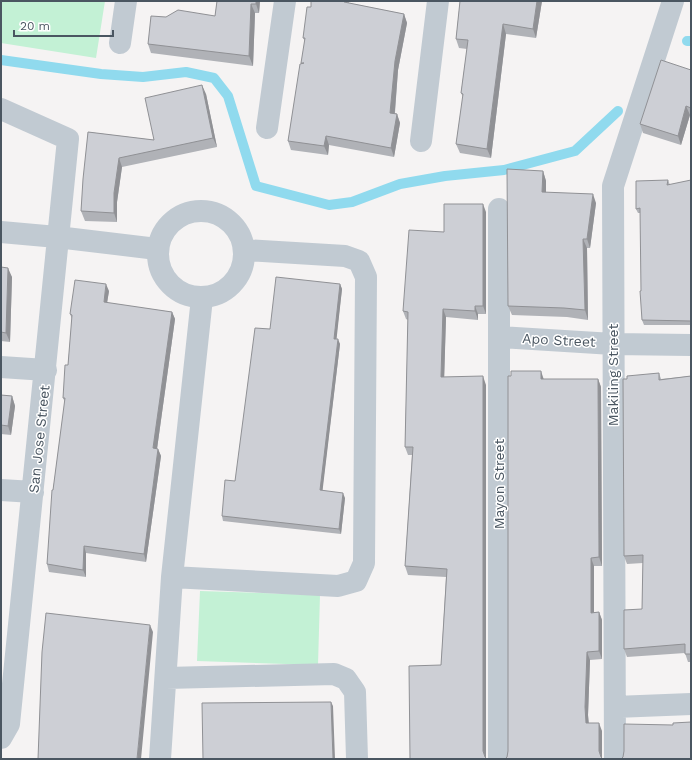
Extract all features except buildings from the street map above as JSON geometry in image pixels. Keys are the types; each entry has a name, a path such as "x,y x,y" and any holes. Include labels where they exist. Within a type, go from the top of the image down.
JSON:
{"street":[{"path":"120,43 126,1"},
{"path":"267,128 285,1"},
{"path":"421,141 438,1"},
{"name":"Makiling Street","path":"615,759 613,186 673,1"},
{"name":"San Jose Street","path":"1,109 68,139 57,237 46,370 9,724 1,738"},
{"name":"Mayon Street","path":"499,209 499,759"},
{"path":"202,210 223,215 238,230 245,250 240,274 225,291 202,298 178,292 162,274 158,249 165,229 181,215 202,210"},
{"path":"1,232 158,249"},
{"path":"172,577 338,586 356,581 364,563 366,277 360,262 345,256 245,250"},
{"path":"160,759 172,577 202,298"},
{"name":"Apo Street","path":"499,337 613,344 691,345"},
{"path":"1,367 46,370"},
{"path":"1,490 33,492"},
{"path":"166,678 334,674 346,680 355,692 357,759"},
{"path":"615,708 691,704"}],"green space":[{"path":"1,1 105,1 96,58 1,43"},
{"path":"200,591 320,595 318,665 197,661"}],"waterway":[{"path":"1,60 101,74 143,77 186,72 214,78 228,96 256,186 329,205 352,202 400,184 445,176 504,170 575,151 618,111"}]}
